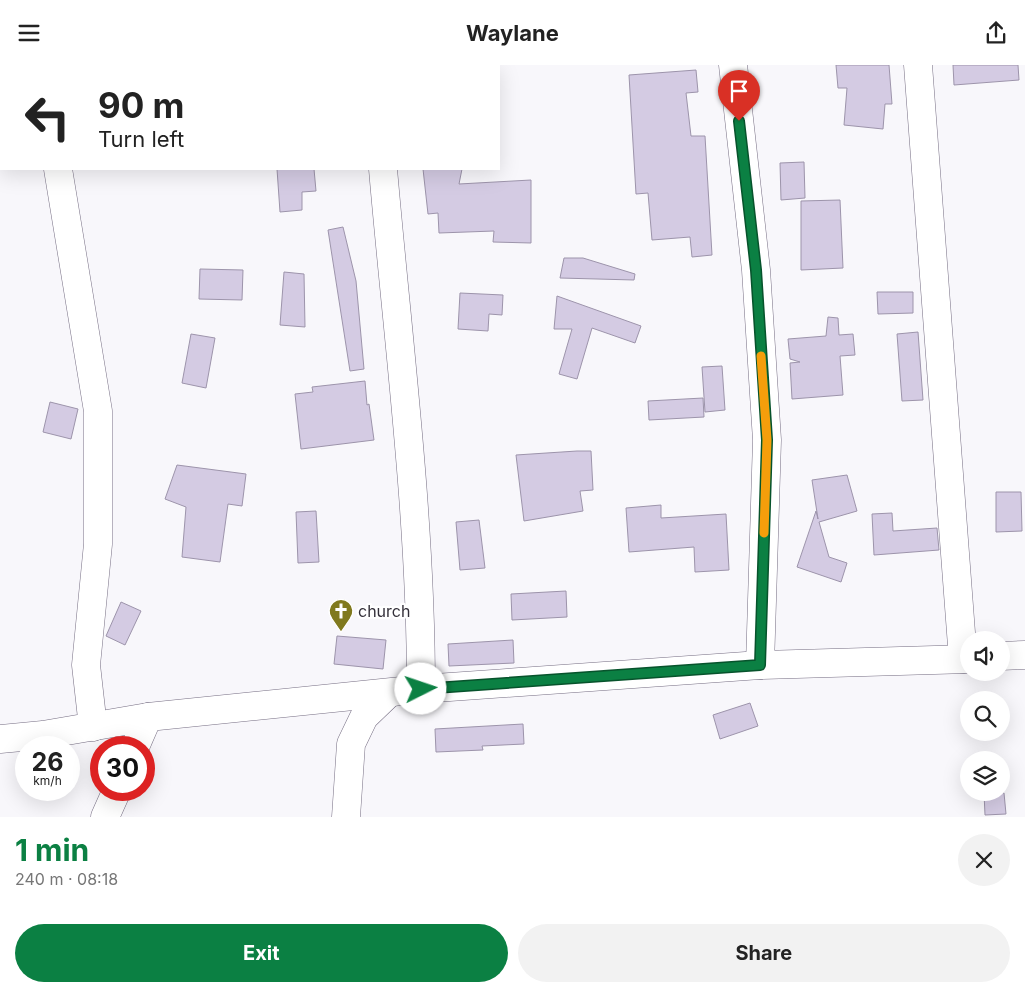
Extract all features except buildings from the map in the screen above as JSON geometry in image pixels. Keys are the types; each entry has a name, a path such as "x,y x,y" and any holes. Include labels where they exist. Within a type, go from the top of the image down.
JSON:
{"street":[{"path":"733,65 756,270 767,440 760,665"},
{"path":"918,65 964,631"},
{"path":"58,170 98,411 98,545 86,665 93,727"},
{"path":"383,170 416,533 421,622 421,689"},
{"path":"1010,656 1025,655"},
{"path":"0,739 42,735 148,717 421,689 760,665 960,659"},
{"path":"346,817 351,744 364,717 389,693"},
{"path":"140,736 148,717"},
{"path":"105,817 112,801"}],"slow traffic":[{"path":"761,356 767,440 764,533"}],"place":[{"name":"church","path":"341,632"}],"route":[{"path":"421,689 760,665 767,440 756,270 739,121"}]}
